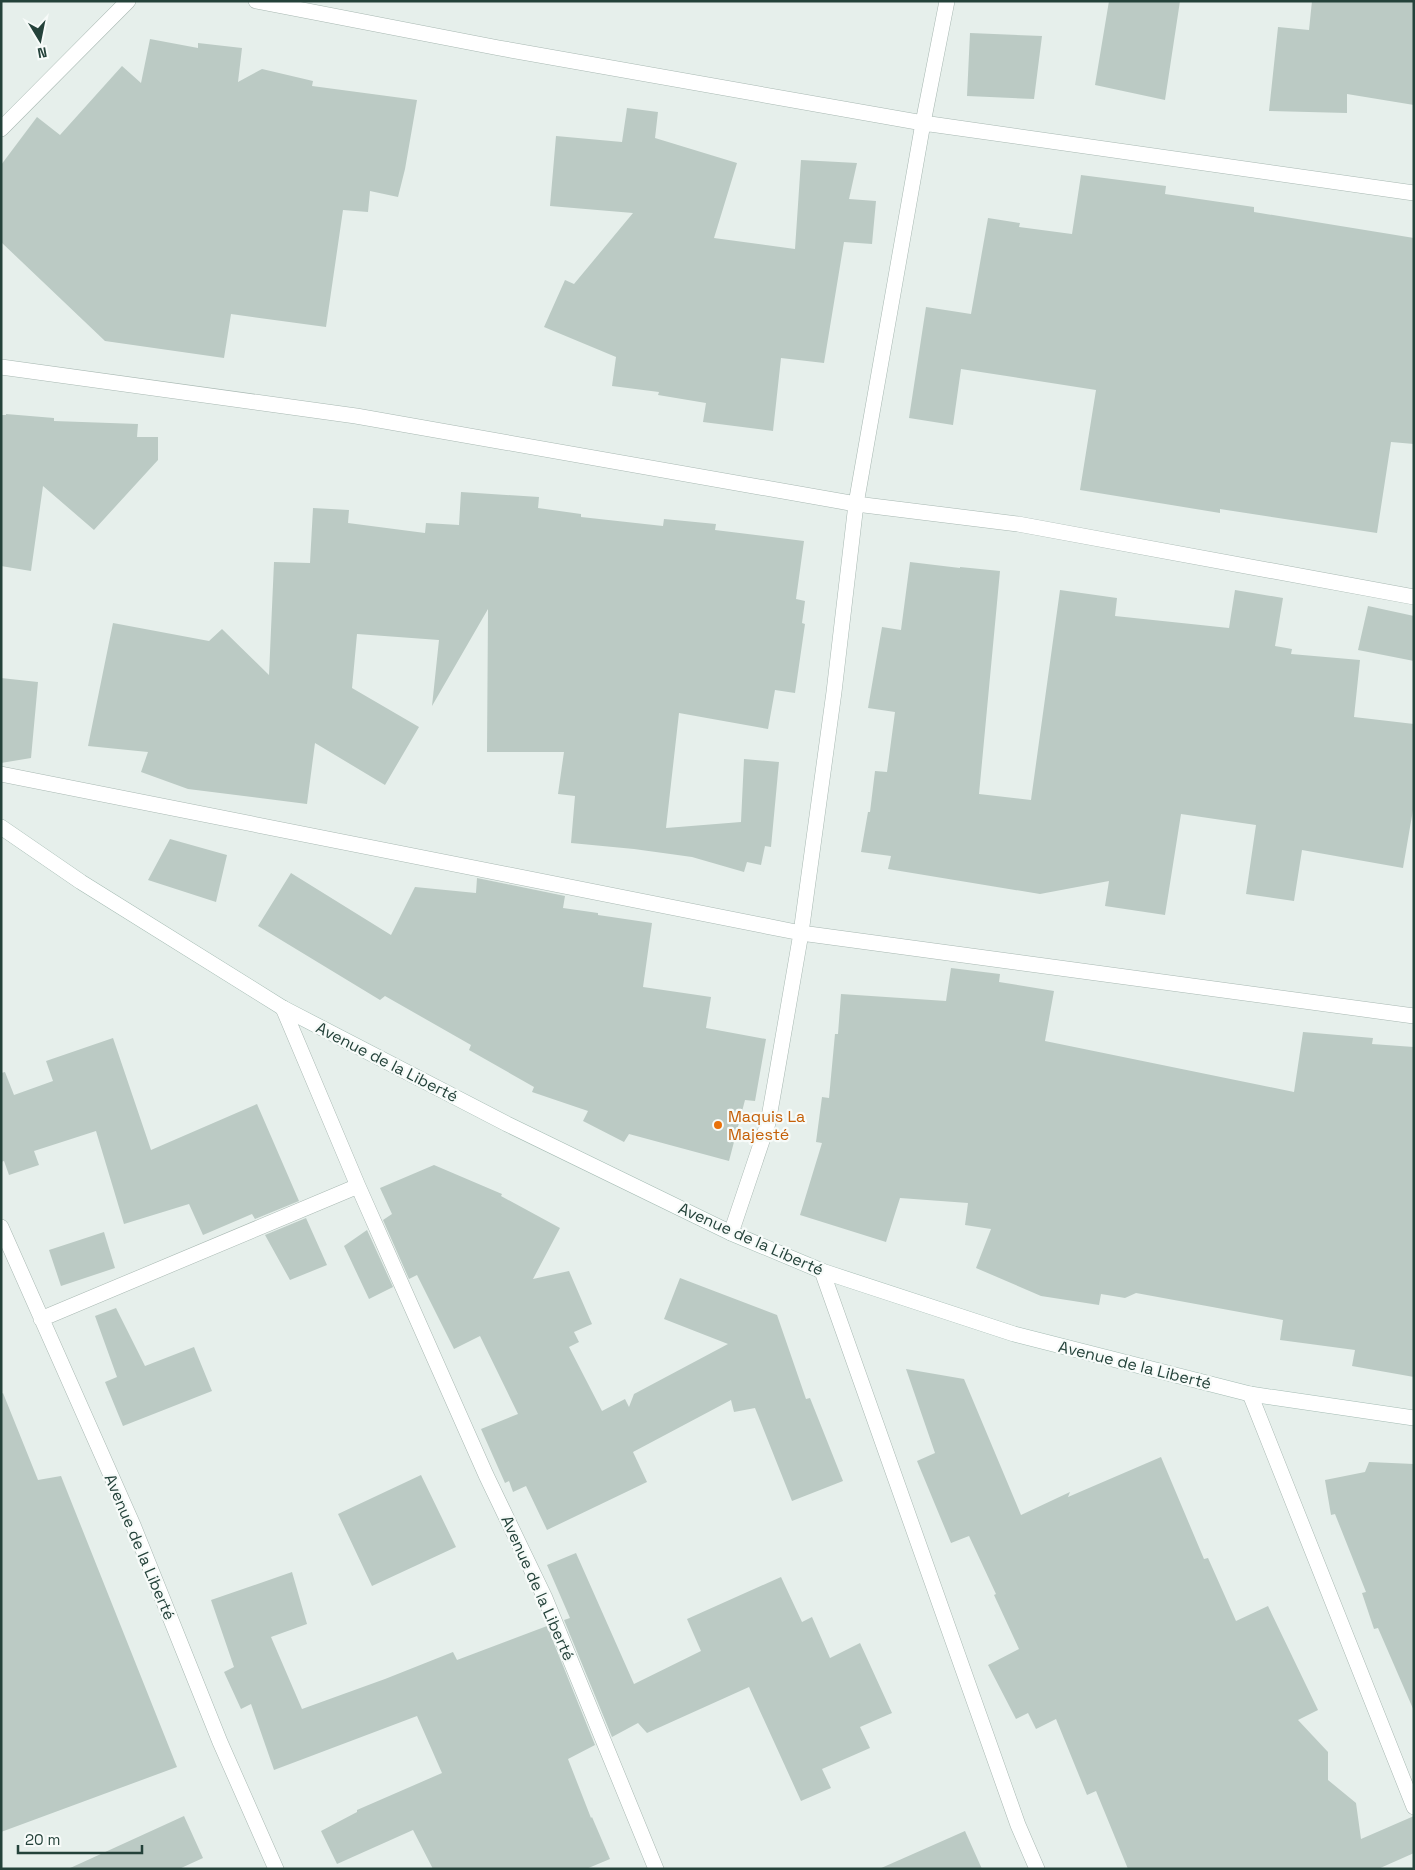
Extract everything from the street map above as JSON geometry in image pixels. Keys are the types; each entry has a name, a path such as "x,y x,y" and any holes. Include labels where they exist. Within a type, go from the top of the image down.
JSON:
{"street":[{"path":"1,129 128,1"},
{"path":"256,1 499,48 923,123 1414,193"},
{"path":"731,1232 768,1123 801,933 834,692 856,504 923,123 947,1"},
{"path":"1,367 356,416 856,504 1018,524 1414,597"},
{"path":"1,774 801,933 1414,1016"},
{"name":"Avenue de la Liberté","path":"1,827 80,882 283,1008 507,1124 731,1232 822,1271 1014,1334 1250,1394 1414,1418"},
{"name":"Avenue de la Liberté","path":"283,1008 358,1186 486,1475 545,1598 656,1869"},
{"path":"41,1319 358,1186"},
{"name":"Avenue de la Liberté","path":"1,1227 132,1525 220,1742 276,1869"},
{"path":"822,1271 1018,1825 1037,1869"},
{"path":"1250,1394 1414,1807"}],"building":[{"path":"1109,1 1180,1 1165,100 1095,85"},
{"path":"1312,1 1414,1 1414,105 1347,94 1347,113 1269,111 1278,27 1309,30"},
{"path":"970,33 1042,36 1034,99 967,96"},
{"path":"150,39 198,48 198,43 242,48 238,82 262,69 313,81 312,86 417,100 398,197 370,191 368,212 343,210 326,327 231,314 224,358 105,341 1,242 1,165 37,117 60,135 122,66 141,83"},
{"path":"627,108 658,112 655,138 737,163 714,238 795,249 801,160 857,163 849,199 876,201 872,244 844,242 824,363 781,358 773,431 703,422 706,403 658,395 659,392 612,386 616,357 544,327 565,280 574,284 633,213 550,206 556,136 622,142"},
{"path":"1081,175 1166,186 1165,194 1254,207 1254,212 1414,238 1414,444 1391,442 1377,533 1220,509 1220,513 1080,490 1096,390 961,369 953,425 909,418 926,307 971,314 988,218 1020,223 1019,227 1072,234"},
{"path":"1,415 54,418 54,421 138,424 137,437 158,437 158,460 94,530 43,486 31,571 1,566"},
{"path":"461,492 539,497 538,508 581,514 581,517 663,526 664,519 716,524 715,530 804,541 796,599 805,601 802,623 805,624 795,693 775,690 768,729 679,713 666,828 741,822 744,759 779,762 771,847 765,846 761,865 747,862 744,872 692,857 571,843 575,796 558,794 564,752 487,752 488,609 432,706 439,640 357,634 352,688 419,727 385,785 315,743 307,804 188,789 141,772 148,752 88,746 113,623 209,641 222,629 269,675 274,562 310,563 313,508 349,510 348,523 425,533 426,523 459,525"},
{"path":"910,562 1000,571 979,794 1031,800 1060,590 1117,598 1115,616 1229,628 1235,590 1283,598 1275,646 1292,649 1291,654 1360,660 1354,717 1414,724 1414,804 1403,868 1302,850 1294,901 1246,894 1256,825 1181,814 1165,915 1105,906 1109,881 1040,894 888,869 891,856 861,852 868,812 870,812 875,771 887,772 895,712 868,708 882,627 901,630"},
{"path":"1368,606 1414,616 1414,661 1358,650"},
{"path":"1,678 38,682 31,758 1,763"},
{"path":"170,839 227,855 216,902 148,880"},
{"path":"291,873 391,935 415,887 476,893 477,878 565,896 563,908 652,923 643,987 711,997 706,1028 766,1039 755,1101 745,1100 729,1161 629,1134 624,1142 583,1121 588,1111 532,1092 534,1087 469,1050 471,1045 385,996 380,1000 258,926"},
{"path":"951,968 1000,974 999,982 1054,991 1045,1041 1294,1092 1303,1032 1373,1038 1372,1044 1414,1047 1414,1377 1352,1366 1355,1350 1280,1340 1283,1320 1136,1293 1125,1298 1101,1294 1099,1305 1041,1296 976,1268 991,1229 965,1225 968,1203 900,1198 886,1242 800,1215 822,1143 816,1142 822,1097 829,1098 835,1034 838,1034 841,994 946,1001"},
{"path":"113,1038 151,1150 257,1104 299,1201 255,1219 252,1214 203,1235 189,1204 124,1224 96,1131 34,1151 39,1165 9,1175 4,1161 1,1162 1,1073 5,1072 14,1095 53,1081 46,1061"},
{"path":"434,1165 502,1194 501,1196 560,1228 533,1279 569,1271 592,1324 574,1332 579,1342 569,1347 602,1411 625,1399 629,1407 634,1394 728,1344 664,1319 680,1278 777,1315 806,1399 810,1398 843,1481 792,1501 755,1408 734,1412 731,1400 633,1452 647,1482 547,1530 526,1486 513,1492 509,1481 505,1483 481,1429 518,1414 480,1336 454,1349 417,1275 409,1279 383,1220 392,1214 380,1188"},
{"path":"306,1218 327,1265 290,1280 265,1235"},
{"path":"367,1230 393,1287 369,1299 344,1246"},
{"path":"104,1232 115,1268 61,1286 49,1250"},
{"path":"116,1308 145,1366 194,1347 212,1391 123,1426 105,1382 117,1377 95,1316"},
{"path":"906,1369 964,1379 1021,1515 1070,1492 1068,1497 1161,1457 1204,1559 1208,1558 1236,1621 1268,1606 1318,1710 1298,1720 1328,1752 1328,1780 1356,1803 1361,1839 1414,1816 1414,1853 1378,1869 1128,1869 1096,1791 1087,1795 1056,1719 1036,1729 1028,1713 1016,1719 988,1665 1019,1649 969,1536 951,1543 917,1461 935,1453"},
{"path":"3,1393 38,1480 61,1476 177,1767 1,1832 1,1394"},
{"path":"1369,1462 1414,1464 1414,1711 1378,1628 1374,1629 1362,1593 1366,1592 1335,1514 1331,1515 1325,1480 1365,1472"},
{"path":"421,1475 456,1547 372,1586 338,1514"},
{"path":"576,1553 634,1684 701,1651 687,1619 781,1577 802,1622 812,1617 830,1658 860,1643 892,1713 860,1727 870,1748 822,1769 831,1788 801,1801 749,1687 647,1733 638,1723 612,1737 564,1620 570,1618 547,1565"},
{"path":"292,1572 307,1624 271,1637 302,1709 453,1652 457,1660 547,1626 595,1745 568,1759 591,1818 610,1859 586,1869 433,1869 413,1830 337,1864 321,1831 357,1812 357,1810 442,1773 417,1716 274,1770 251,1704 241,1709 224,1672 234,1667 211,1600"},
{"path":"184,1816 203,1858 179,1869 68,1869"},
{"path":"965,1831 982,1869 879,1869"}],"place":[{"name":"Maquis La Majesté","path":"718,1125"}]}
